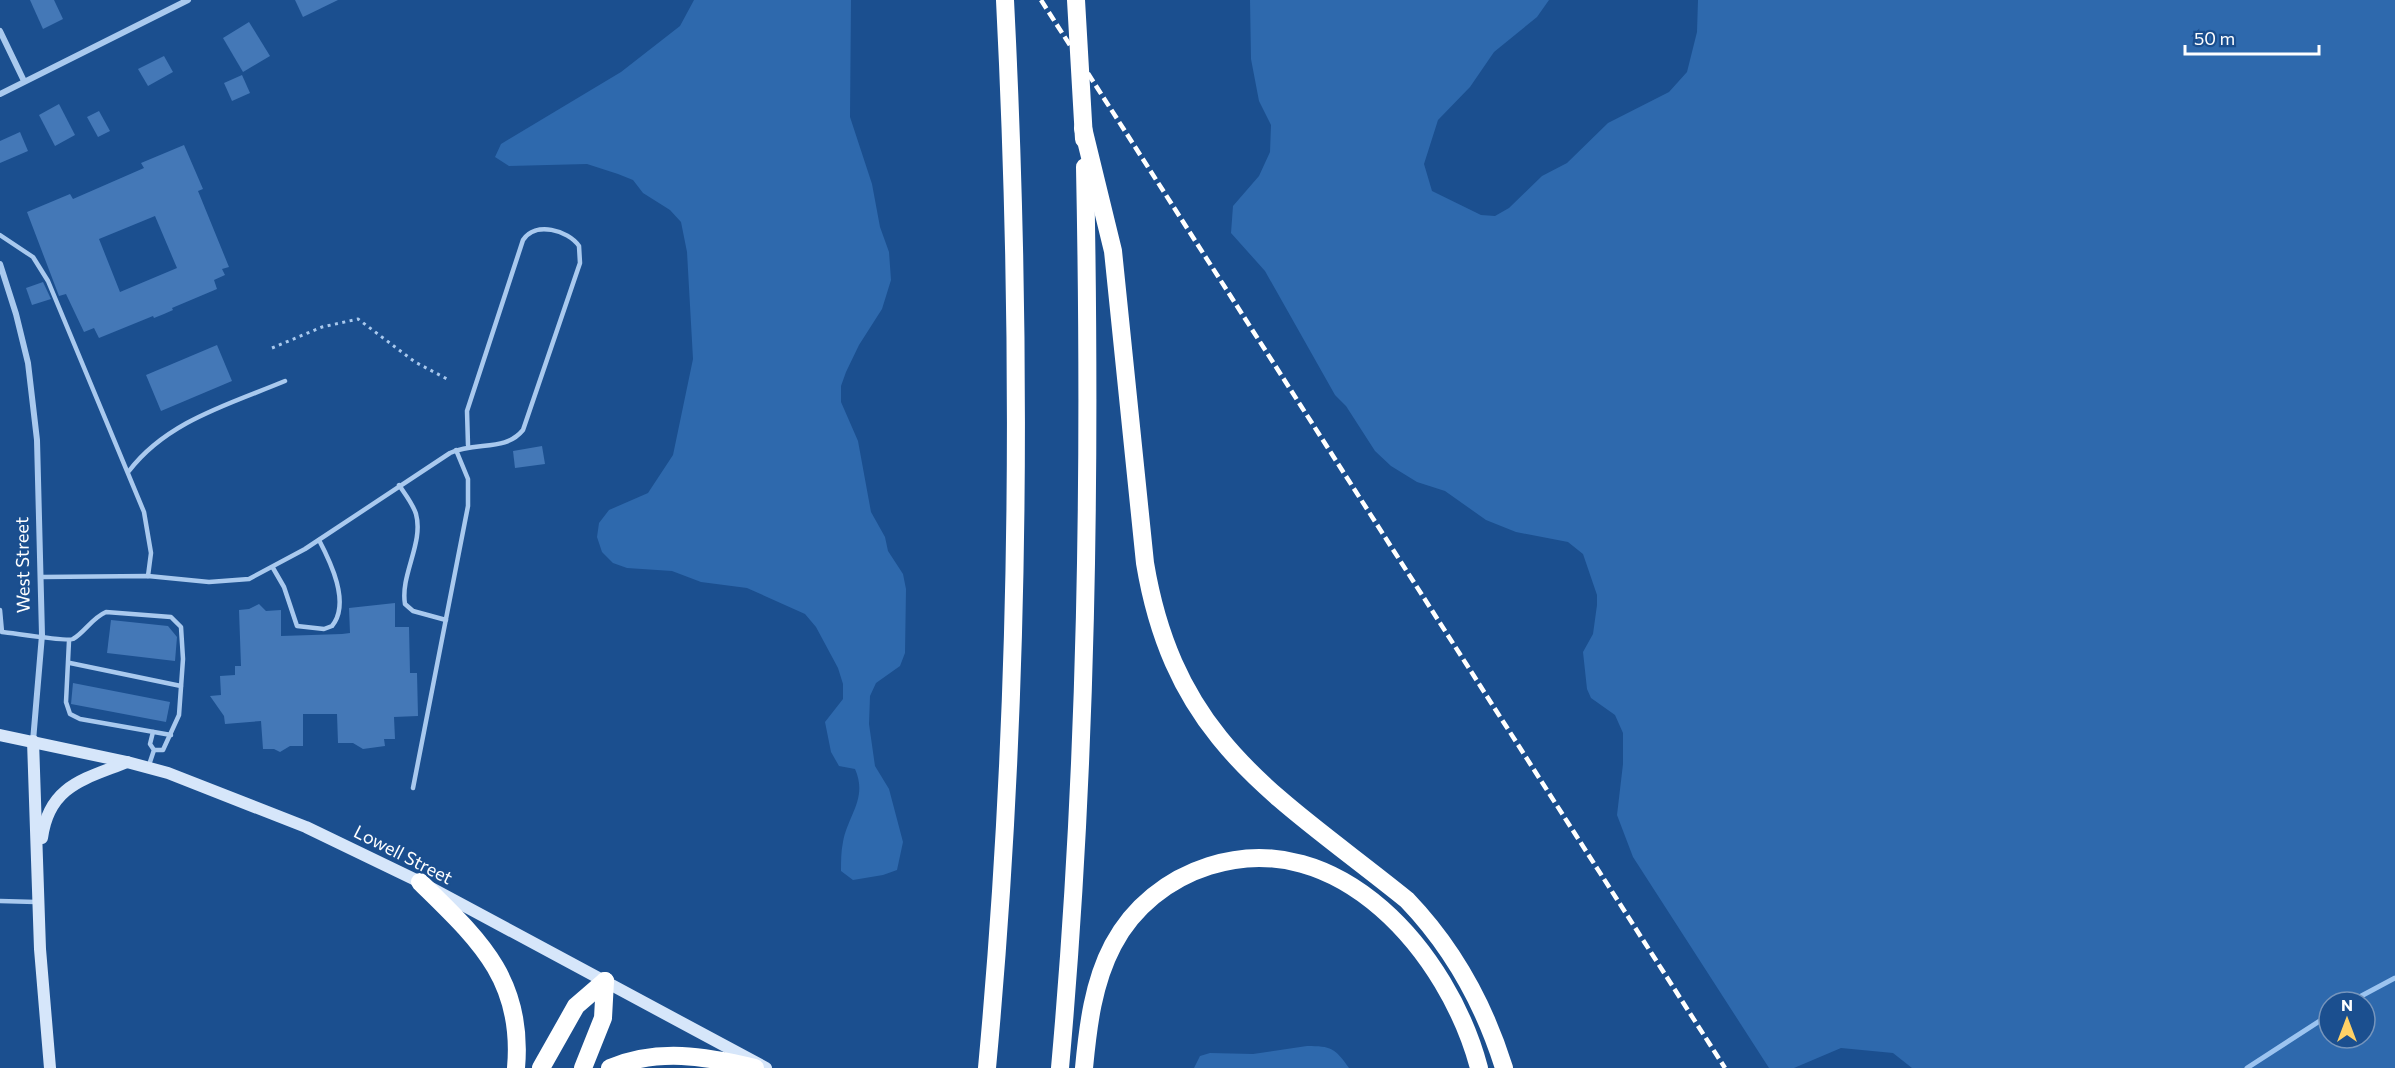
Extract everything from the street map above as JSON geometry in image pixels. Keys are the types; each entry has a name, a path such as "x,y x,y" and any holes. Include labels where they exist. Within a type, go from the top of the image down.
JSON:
{"highway":[{"path":"987,1068 997,967 1008,784 1015,527 1014,248 1005,0"},
{"path":"1060,1068 1071,943 1081,765 1087,356 1083,128 1076,2"},
{"path":"1083,128 1113,251 1145,563 1154,608 1172,659 1197,708 1242,766 1306,821 1407,900 1421,915 1468,979 1486,1014 1504,1068"},
{"path":"1084,1068 1089,1020 1104,964 1118,937 1140,908 1162,888 1188,873 1235,859 1265,858 1298,863 1342,880 1368,897 1399,925 1445,985 1461,1016 1479,1068"},
{"path":"420,882 473,934 501,974 515,1014 518,1046 516,1068"},
{"path":"541,1068 576,1006 604,981"},
{"path":"583,1068 603,1018 604,981"},
{"path":"610,1068 632,1060 660,1055 715,1059 755,1068"}],"main road":[{"name":"Lowell Street","path":"0,735 148,767 229,795 306,827 420,882 766,1068"},
{"name":"West Street","path":"33,741 40,949 50,1068"},
{"name":"West Street","path":"39,869 45,821 56,799 75,784 127,762"}],"street":[{"path":"0,94 188,0"},
{"path":"0,31 24,81"},
{"name":"West Street","path":"0,264 16,314 32,386 40,476 42,635 33,741"}],"lane":[{"path":"42,577 148,576 209,582 249,579 273,568 319,540 399,485 456,450 468,445 508,443 524,430 581,259 576,243 566,236 540,229 528,233 521,243 467,411 468,445"},
{"path":"0,235 25,249 40,266 93,387 129,471 148,528 151,553 148,576"},
{"path":"129,471 148,449 174,429 285,381"},
{"path":"413,788 469,488 465,467 456,450"},
{"path":"399,485 412,506 417,520 404,590 405,604 413,612 446,620"},
{"path":"273,568 284,587 297,626 324,629 332,626 338,615 336,586 331,562 319,540"},
{"path":"0,610 2,632 42,635 69,641"},
{"path":"69,641 106,612 171,617 181,627 184,639 179,715 163,750 154,750"},
{"path":"69,641 70,663 66,702 70,714 80,719 171,735"},
{"path":"70,663 181,686"},
{"path":"153,732 150,744 154,750"},
{"path":"148,767 154,750"},
{"path":"0,901 39,903"}],"path":[{"path":"272,348 322,327 358,319 415,362 449,380"}],"shaded area":[{"path":"694,0 851,0 850,117 872,184 880,227 889,252 891,280 882,309 859,345 846,372 841,386 841,402 858,441 871,512 885,537 888,551 903,574 906,589 905,653 900,666 876,683 870,696 869,724 875,766 889,789 903,842 897,870 883,875 853,880 841,871 842,845 858,798 858,779 855,769 839,766 831,752 825,722 843,699 843,684 838,668 816,627 805,614 747,588 701,582 672,571 627,568 613,563 602,552 597,537 599,523 609,510 648,493 673,455 693,359 687,252 681,222 670,210 643,193 633,180 618,174 587,164 509,166 495,157 501,144 621,72 680,26"},
{"path":"1250,0 1549,0 1537,17 1494,52 1470,87 1438,120 1424,164 1432,191 1481,215 1495,216 1509,208 1542,176 1567,163 1608,123 1669,92 1687,72 1697,32 1698,0 2395,0 2395,1068 1912,1068 1893,1053 1841,1048 1794,1068 1769,1068 1633,857 1617,815 1623,764 1623,733 1615,715 1591,698 1587,689 1583,652 1593,634 1597,595 1583,554 1568,542 1516,532 1486,520 1445,491 1417,482 1391,466 1375,451 1346,406 1335,395 1265,271 1231,233 1233,206 1259,176 1270,152 1271,125 1259,101 1251,59"},
{"path":"1307,1046 1327,1048 1336,1052 1349,1068 1194,1068 1200,1056 1210,1053 1253,1054"}],"building":[{"path":"30,0 54,0 63,19 43,29"},
{"path":"295,0 338,0 303,17"},
{"path":"249,22 270,56 243,72 223,38"},
{"path":"164,56 173,72 148,86 138,69"},
{"path":"242,75 250,93 232,101 224,83"},
{"path":"59,104 75,135 55,146 39,115"},
{"path":"99,111 110,131 98,137 87,117"},
{"path":"20,132 28,151 0,163 0,141"},
{"path":"184,145 203,189 198,191 229,267 222,269 225,275 214,280 217,289 172,308 173,310 164,314 154,318 153,316 99,338 94,328 84,332 66,294 59,296 27,212 70,194 73,199 144,168 141,163","holes":["155,216 177,268 120,292 99,239"]},
{"path":"43,282 51,299 32,305 26,288"},
{"path":"217,345 232,381 161,411 146,375"},
{"path":"542,446 545,464 515,468 513,451"},
{"path":"395,603 395,627 409,627 410,673 417,673 418,716 394,717 395,739 384,739 385,746 363,749 353,743 338,743 337,714 303,714 303,746 290,746 280,752 274,749 263,749 261,721 225,724 224,716 210,696 221,695 220,676 235,675 235,666 241,666 239,610 249,609 259,604 266,611 281,610 281,636 342,634 350,633 349,608"},
{"path":"111,620 168,626 177,637 175,661 107,653"},
{"path":"73,683 170,702 166,722 71,704"}],"waterway":[{"path":"2372,990 2395,978"},
{"path":"2247,1068 2317,1023"}],"railway":[{"path":"1041,0 1725,1068"}]}
